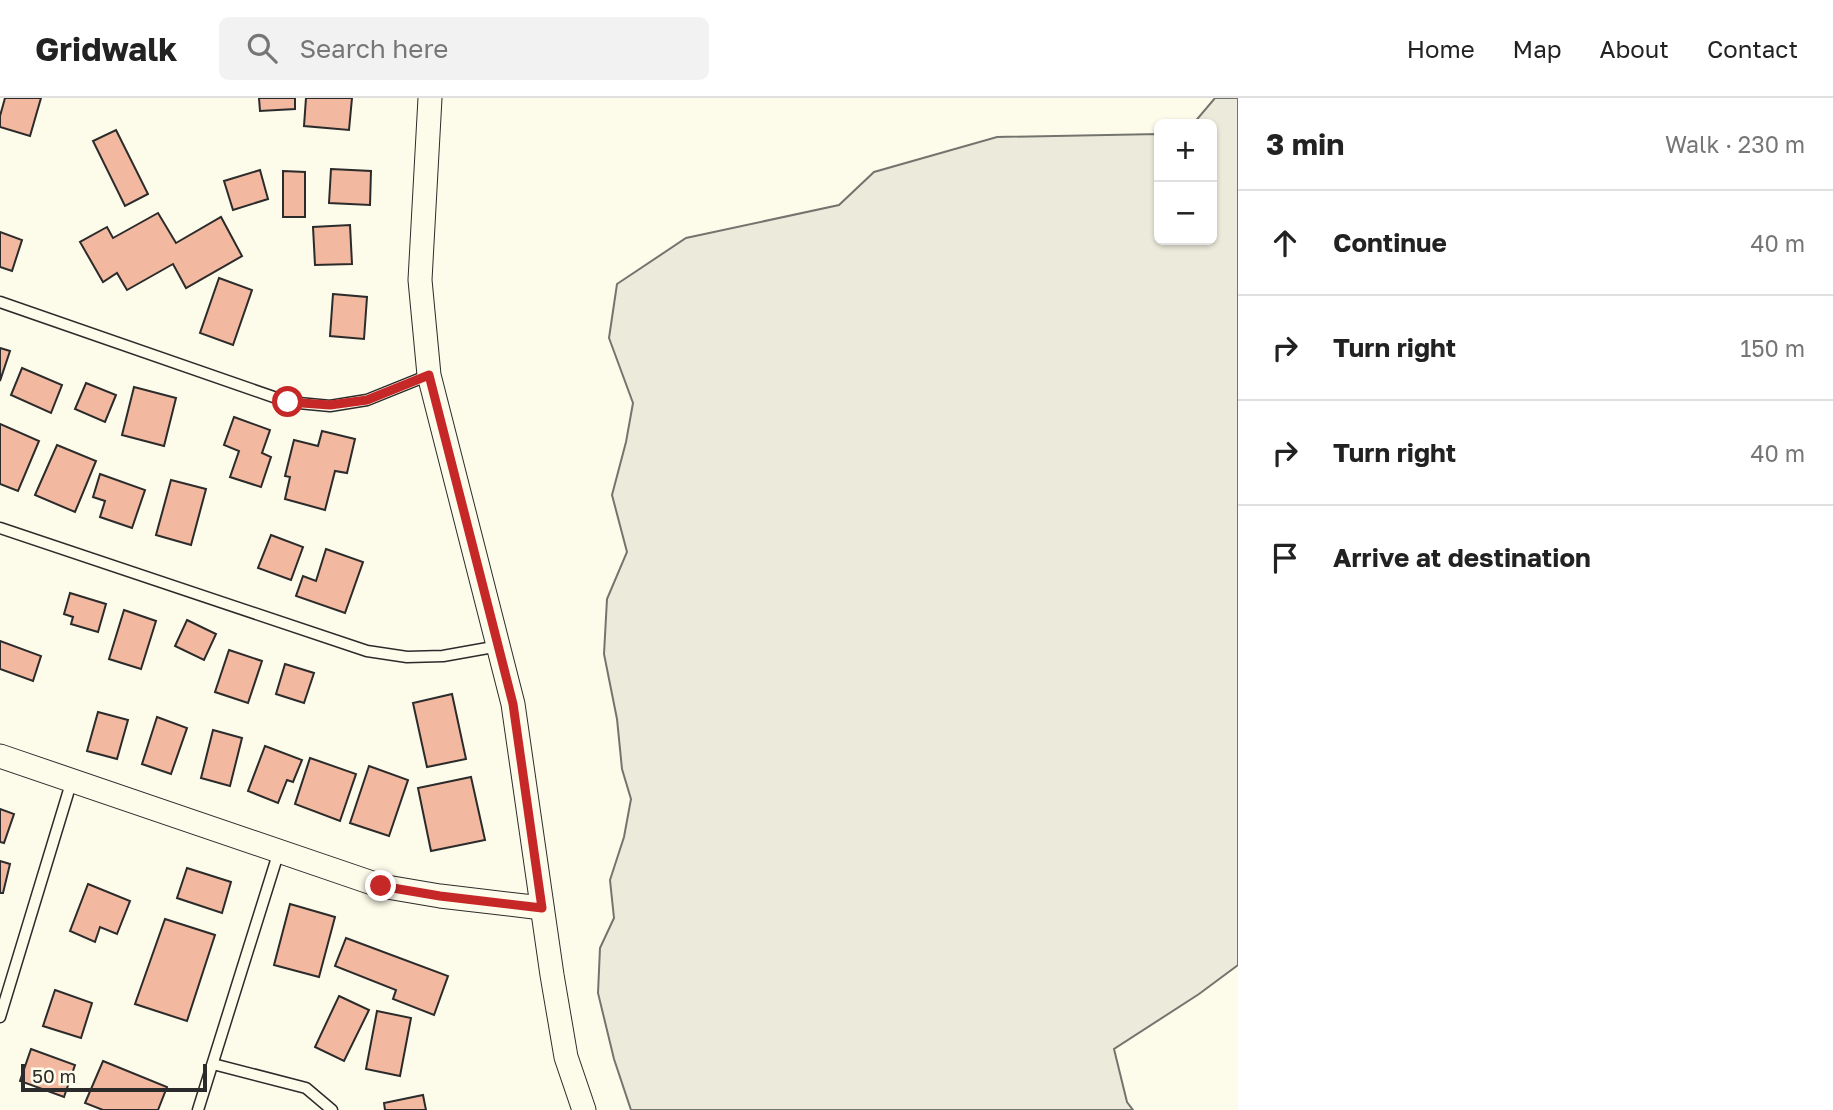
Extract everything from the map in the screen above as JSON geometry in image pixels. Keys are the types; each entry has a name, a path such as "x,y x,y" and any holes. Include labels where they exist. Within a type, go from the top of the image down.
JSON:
{"street":[{"path":"430,98 420,280 429,375 513,704 566,1057 584,1110"},
{"path":"0,756 381,886 542,908"}],"lane":[{"path":"0,302 288,402 330,405 367,400 429,375"},
{"path":"0,528 367,651 407,657 499,646"},
{"path":"0,1017 72,780"},
{"path":"198,1110 279,851"},
{"path":"212,1064 306,1088 332,1110"}],"shaded area":[{"path":"1215,98 1238,98 1238,965 1199,994 1114,1049 1127,1102 1133,1110 631,1110 614,1059 598,993 600,948 614,918 610,880 624,837 631,799 622,769 617,719 604,654 607,599 627,552 612,495 633,403 609,338 617,284 686,238 839,205 874,172 997,137 1154,134 1154,245 1217,245 1217,119 1197,119"}],"building":[{"path":"5,98 41,98 30,136 0,127"},
{"path":"259,98 295,98 295,109 260,111"},
{"path":"306,98 352,98 349,130 304,126"},
{"path":"116,130 148,194 125,206 93,141"},
{"path":"331,169 371,171 370,205 329,203"},
{"path":"260,170 268,199 233,210 224,181"},
{"path":"283,171 305,172 305,217 283,217"},
{"path":"158,213 176,243 221,217 242,256 186,288 173,264 127,290 117,273 103,282 80,242 107,227 113,238"},
{"path":"350,225 352,264 315,265 313,227"},
{"path":"0,232 22,240 12,271 0,267"},
{"path":"219,278 252,290 233,345 200,333"},
{"path":"333,294 367,297 364,339 330,336"},
{"path":"0,348 10,351 0,381"},
{"path":"22,368 62,385 51,413 11,395"},
{"path":"86,383 116,395 105,422 75,409"},
{"path":"134,387 176,398 164,446 122,435"},
{"path":"234,417 270,430 262,453 271,457 261,487 230,477 239,451 224,445"},
{"path":"0,424 39,441 18,491 0,484"},
{"path":"322,431 355,439 347,473 335,471 325,510 285,499 290,477 285,476 294,440 318,446"},
{"path":"57,445 96,461 75,512 35,495"},
{"path":"100,474 145,490 132,528 100,517 105,501 93,497"},
{"path":"171,480 206,489 191,545 156,535"},
{"path":"271,535 303,547 291,580 258,568"},
{"path":"326,549 363,562 345,613 296,596 303,576 316,581"},
{"path":"70,593 106,604 98,632 71,624 73,617 64,614"},
{"path":"124,610 156,621 141,669 109,659"},
{"path":"187,620 216,634 204,660 175,646"},
{"path":"0,641 41,656 33,681 0,669"},
{"path":"229,650 262,661 248,703 215,692"},
{"path":"285,664 314,673 304,703 276,694"},
{"path":"452,694 466,759 427,767 413,703"},
{"path":"98,712 128,720 117,759 87,751"},
{"path":"157,717 187,728 171,774 142,764"},
{"path":"213,730 242,738 230,786 201,778"},
{"path":"265,746 302,760 293,782 287,780 278,803 248,791"},
{"path":"310,758 356,774 340,821 295,804"},
{"path":"369,766 408,780 389,836 350,823"},
{"path":"471,777 485,840 431,851 418,788"},
{"path":"0,809 14,814 4,843 0,842"},
{"path":"0,861 10,864 3,893 0,893"},
{"path":"187,868 231,882 222,913 177,898"},
{"path":"88,884 130,901 117,934 100,927 95,942 70,931"},
{"path":"290,904 335,917 319,977 274,965"},
{"path":"165,919 215,935 187,1021 135,1004"},
{"path":"346,938 448,976 434,1015 393,999 396,990 335,966"},
{"path":"55,990 92,1003 81,1038 43,1026"},
{"path":"339,996 369,1010 344,1061 315,1047"},
{"path":"377,1011 411,1018 400,1076 366,1069"},
{"path":"31,1049 75,1065 64,1097 20,1081"},
{"path":"103,1061 167,1087 158,1110 103,1110 85,1103"},
{"path":"423,1095 426,1110 385,1110 384,1103"}],"route":[{"path":"288,402 330,405 367,400 429,375 513,704 542,908 381,886"}]}
